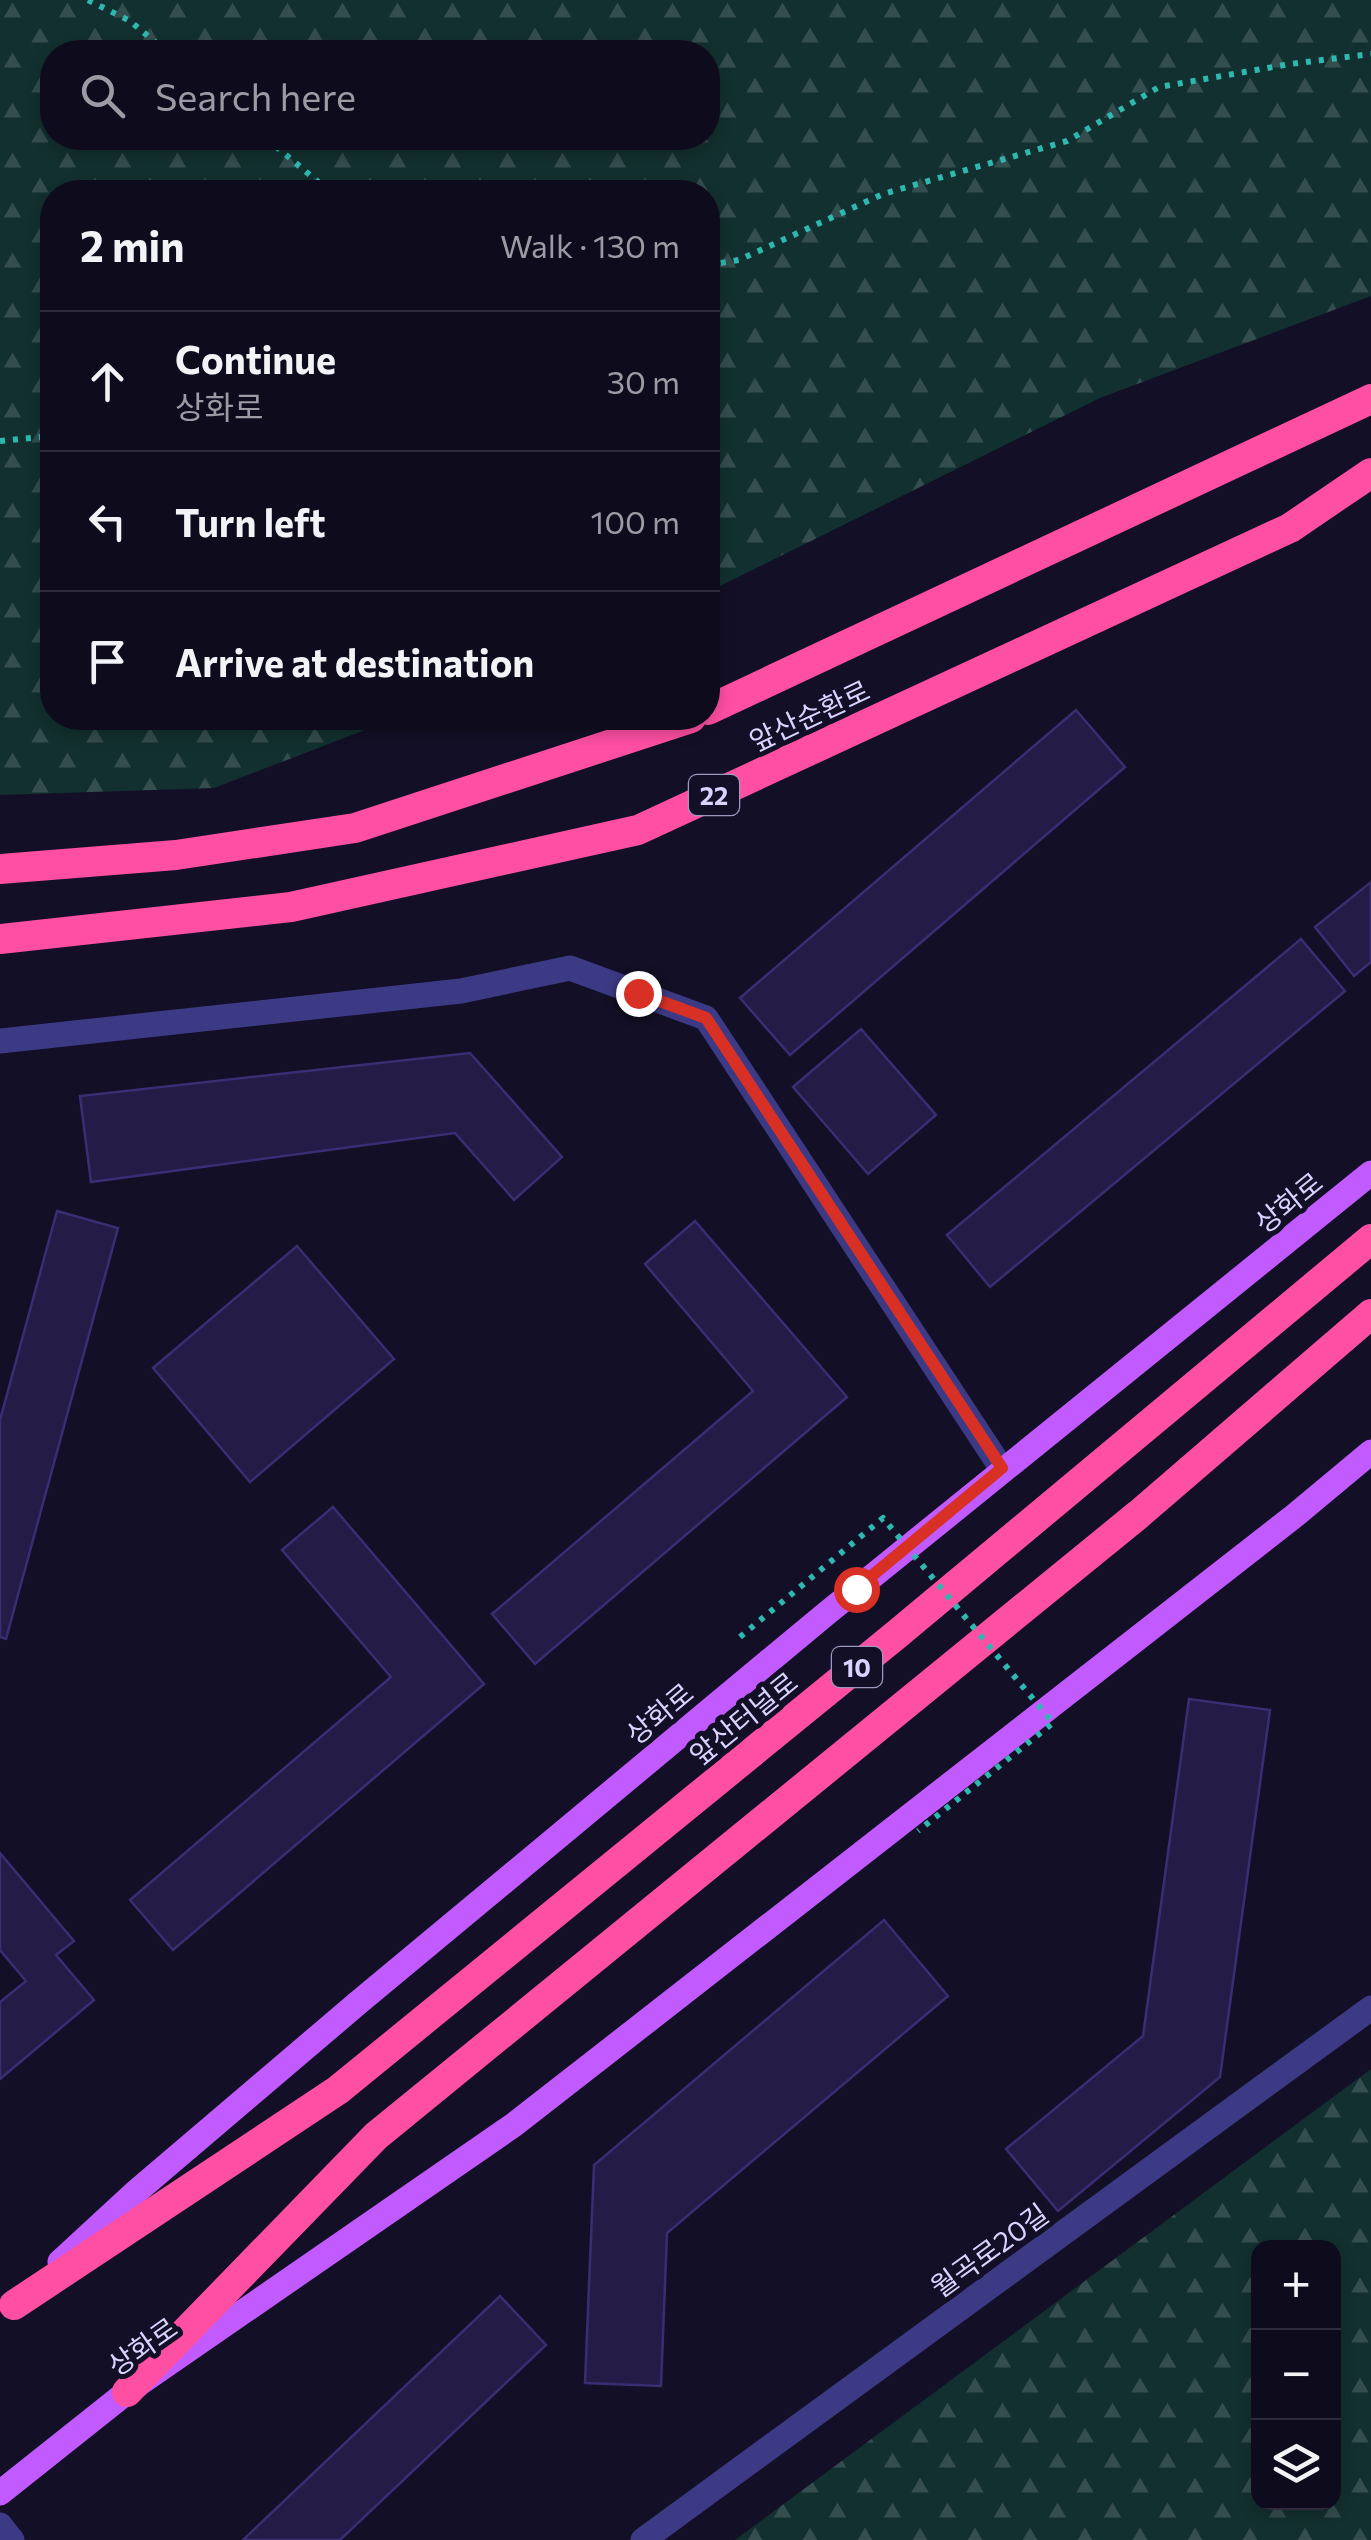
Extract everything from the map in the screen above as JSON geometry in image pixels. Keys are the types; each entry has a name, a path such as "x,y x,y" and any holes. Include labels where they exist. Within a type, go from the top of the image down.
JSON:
{"highway":[{"name":"앞산순환로","path":"720,704 1371,399"},
{"name":"앞산순환로","path":"0,939 291,907 638,830 1290,528 1371,473"},
{"path":"1290,528 1371,496"},
{"path":"0,869 176,854 355,828 655,730"},
{"name":"앞산터널로","path":"7,2311 338,2090 881,1648 1371,1239"},
{"name":"10","path":"128,2392 376,2136 1108,1539 1371,1314"}],"main road":[{"name":"상화로","path":"7,2311 137,2191 359,2002 1002,1468 1371,1172"},
{"name":"상화로","path":"0,2493 128,2392 515,2124 1278,1529 1371,1452"}],"lane":[{"path":"0,1041 460,990 570,968 706,1018 1002,1468"},
{"name":"월곡로20길","path":"643,2540 1371,2008"},
{"path":"0,2526 12,2540"}],"path":[{"path":"88,0 130,21 153,40"},
{"path":"720,263 739,260 884,194 1067,141 1159,86 1371,54"},
{"path":"280,150 316,180"},
{"path":"0,440 40,437"},
{"path":"740,1637 883,1518 1054,1722 918,1831"}],"green space":[{"path":"0,0 1371,0 1371,296 1100,398 720,586 720,180 40,180 40,730 365,730 214,788 0,795"},
{"path":"1371,2069 1371,2540 735,2540"}],"building":[{"path":"1076,710 1125,767 790,1055 740,998"},
{"path":"1371,882 1371,962 1354,976 1315,927"},
{"path":"1301,939 1345,991 990,1287 947,1235"},
{"path":"861,1029 936,1115 868,1174 793,1087"},
{"path":"470,1053 562,1157 514,1200 455,1133 91,1182 80,1096"},
{"path":"57,1211 118,1228 6,1639 0,1637 0,1420"},
{"path":"695,1221 847,1397 535,1664 492,1614 753,1391 645,1264"},
{"path":"297,1246 394,1359 250,1482 153,1368"},
{"path":"333,1507 484,1684 173,1950 130,1900 391,1677 282,1550"},
{"path":"1189,1699 1270,1710 1220,2077 1058,2211 1006,2149 1143,2036"},
{"path":"0,1853 74,1941 56,1955 94,2000 0,2079 0,2002 26,1981 0,1950"},
{"path":"884,1920 948,1996 667,2233 661,2386 585,2383 594,2165"},
{"path":"500,2296 546,2345 340,2540 243,2540"}],"route":[{"path":"638,993 706,1018 1002,1468 856,1589"}]}
